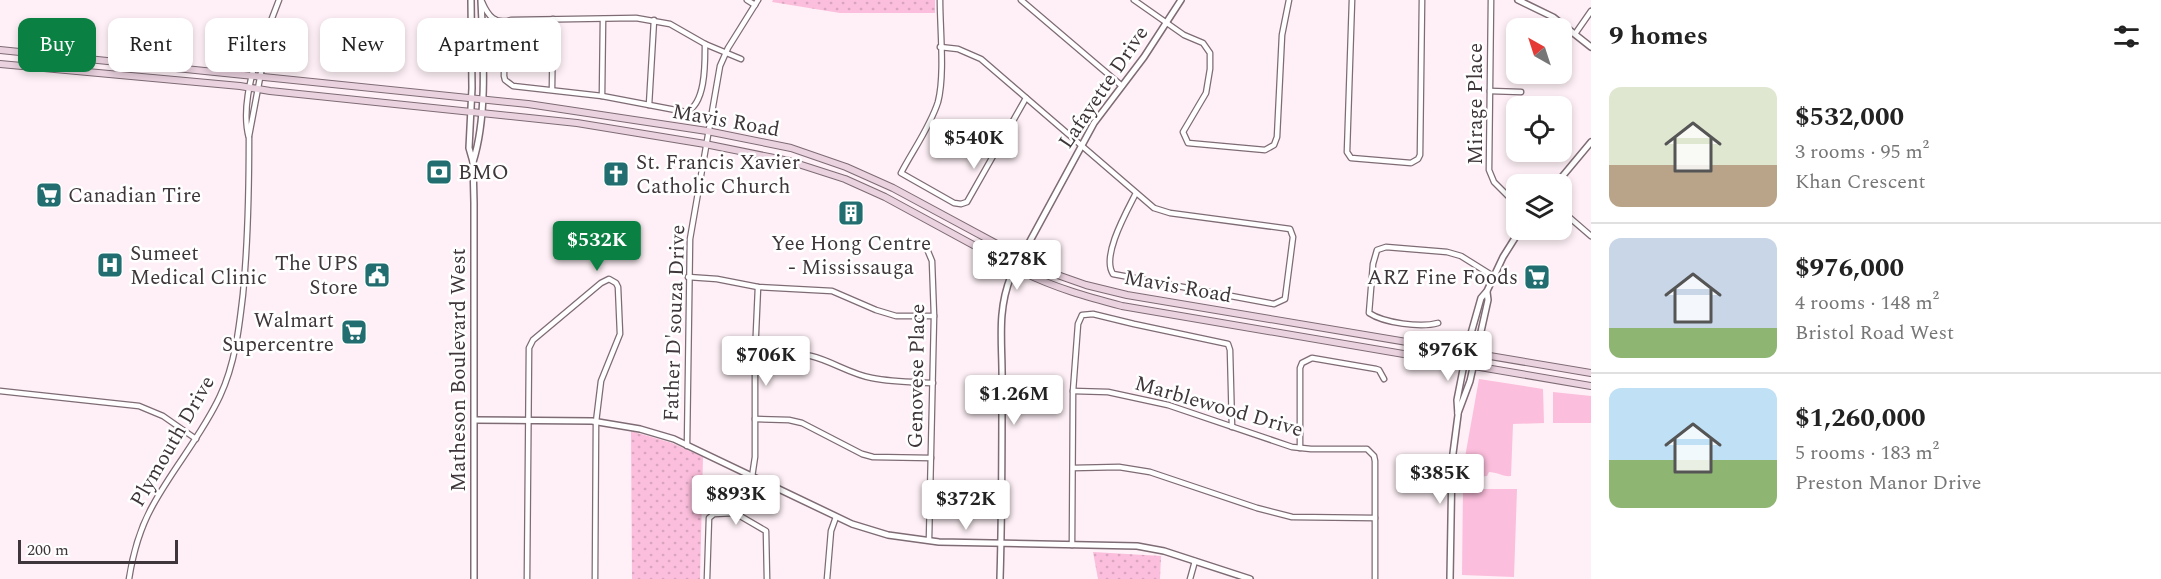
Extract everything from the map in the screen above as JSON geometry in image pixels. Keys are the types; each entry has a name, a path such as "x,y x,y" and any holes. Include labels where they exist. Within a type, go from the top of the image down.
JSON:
{"main road":[{"name":"Mavis Road","path":"0,50 108,61"},
{"name":"Mavis Road","path":"0,64 250,87 577,123 789,160 845,179 885,197 1044,283 1081,296 1122,306 1591,386"},
{"name":"Mavis Road","path":"193,70 528,104 707,131 791,148 846,167 893,188 1020,258 1049,272 1086,285 1127,295 1591,373"},
{"path":"123,76 124,72"}],"street":[{"path":"272,18 279,0"},
{"name":"Matheson Boulevard West","path":"471,0 469,148 474,162"},
{"path":"481,0 487,14 492,18"},
{"name":"Matheson Boulevard West","path":"481,0 482,18"},
{"path":"747,0 757,2"},
{"path":"940,0 941,80 938,101 930,121 901,173 954,203 965,203 971,198 1026,98"},
{"path":"1021,0 1122,86"},
{"path":"1134,0 1184,35 1203,43 1210,53 1206,93 1183,132 1188,143 1266,150 1274,145 1277,137 1282,35 1289,0"},
{"name":"Lafayette Drive","path":"1000,579 1003,361 1001,308 1006,287 1094,123 1181,0"},
{"path":"1352,0 1347,152 1351,158 1411,163 1420,155 1422,0"},
{"name":"Mirage Place","path":"1491,0 1489,170 1501,191 1506,195"},
{"path":"1518,0 1553,16 1591,47"},
{"name":"Father D'souza Drive","path":"687,446 690,239 707,131 720,66 757,2"},
{"path":"1575,34 1591,11"},
{"path":"561,19 654,20 670,24 705,44 741,59"},
{"path":"602,96 603,19"},
{"path":"649,105 654,20"},
{"path":"505,72 505,80 513,86 602,96 686,112 698,103 705,44"},
{"path":"940,47 958,49 981,59 1148,204 1164,212 1290,229 1293,237 1285,299 1274,304 1113,274 1110,267 1114,238 1136,194"},
{"name":"Plymouth Drive","path":"249,138 245,124 254,72"},
{"name":"Plymouth Drive","path":"129,579 133,552 152,507 220,398 233,362 238,337 247,247 249,138 262,72"},
{"name":"Matheson Boulevard West","path":"474,579 474,162 479,144 481,72"},
{"path":"552,72 552,89"},
{"path":"1490,92 1521,92"},
{"path":"1564,174 1591,142"},
{"path":"1572,220 1591,236"},
{"path":"1450,579 1452,460 1458,415 1457,400 1466,352 1481,298 1514,240"},
{"path":"1438,323 1426,326 1417,325 1375,317 1369,313 1373,264 1377,250 1386,247 1447,252 1461,256 1493,276"},
{"name":"Genovese Place","path":"927,249 932,261 934,316 929,540"},
{"path":"688,277 717,279 758,287 832,291 896,316 934,316"},
{"path":"527,579 528,352 530,345 609,279 618,287 620,330 601,381 596,422 595,579"},
{"path":"735,513 752,477 755,456 758,287"},
{"path":"1458,415 1476,354 1488,300 1487,291"},
{"path":"1072,545 1073,391 1078,324 1079,319 1085,313 1225,342 1230,350 1233,427"},
{"path":"755,356 778,352 812,356 871,378 933,382"},
{"path":"1300,448 1300,368 1302,363 1312,358 1376,369 1384,379"},
{"path":"0,391 139,406 163,416 196,439"},
{"name":"Marblewood Drive","path":"1073,391 1108,392 1154,401 1279,444 1300,448 1370,451 1374,458 1375,579"},
{"path":"755,419 789,420 802,423 862,454 873,457 931,458"},
{"path":"475,420 596,422 640,429 687,446 852,524 888,536 929,540 1141,547 1250,579"},
{"path":"1073,468 1119,467 1150,472 1257,508 1292,517 1375,518"},
{"path":"707,579 709,518 714,514 735,513 766,531 767,579"},
{"path":"827,579 831,531 836,517"},
{"path":"1190,579 1195,561"}],"shaded area":[{"path":"773,0 935,0 935,13 840,13 772,2"},
{"path":"1479,379 1543,389 1544,423 1513,424 1511,476 1489,472 1487,476 1478,477 1462,474"},
{"path":"1553,392 1591,396 1591,423 1553,423"},
{"path":"631,431 672,443 703,457 700,579 632,579"},
{"path":"1463,489 1517,489 1514,577 1462,575"},
{"path":"1093,552 1161,556 1160,579 1098,579"}],"place":[{"name":"BMO","path":"439,172"},
{"name":"St. Francis Xavier Catholic Church","path":"616,174"},
{"name":"Canadian Tire","path":"49,195"},
{"name":"Yee Hong Centre - Mississauga","path":"851,213"},
{"name":"Sumeet Medical Clinic","path":"110,265"},
{"name":"The UPS Store","path":"377,275"},
{"name":"ARZ Fine Foods","path":"1537,277"},
{"name":"Walmart Supercentre","path":"354,332"}]}
